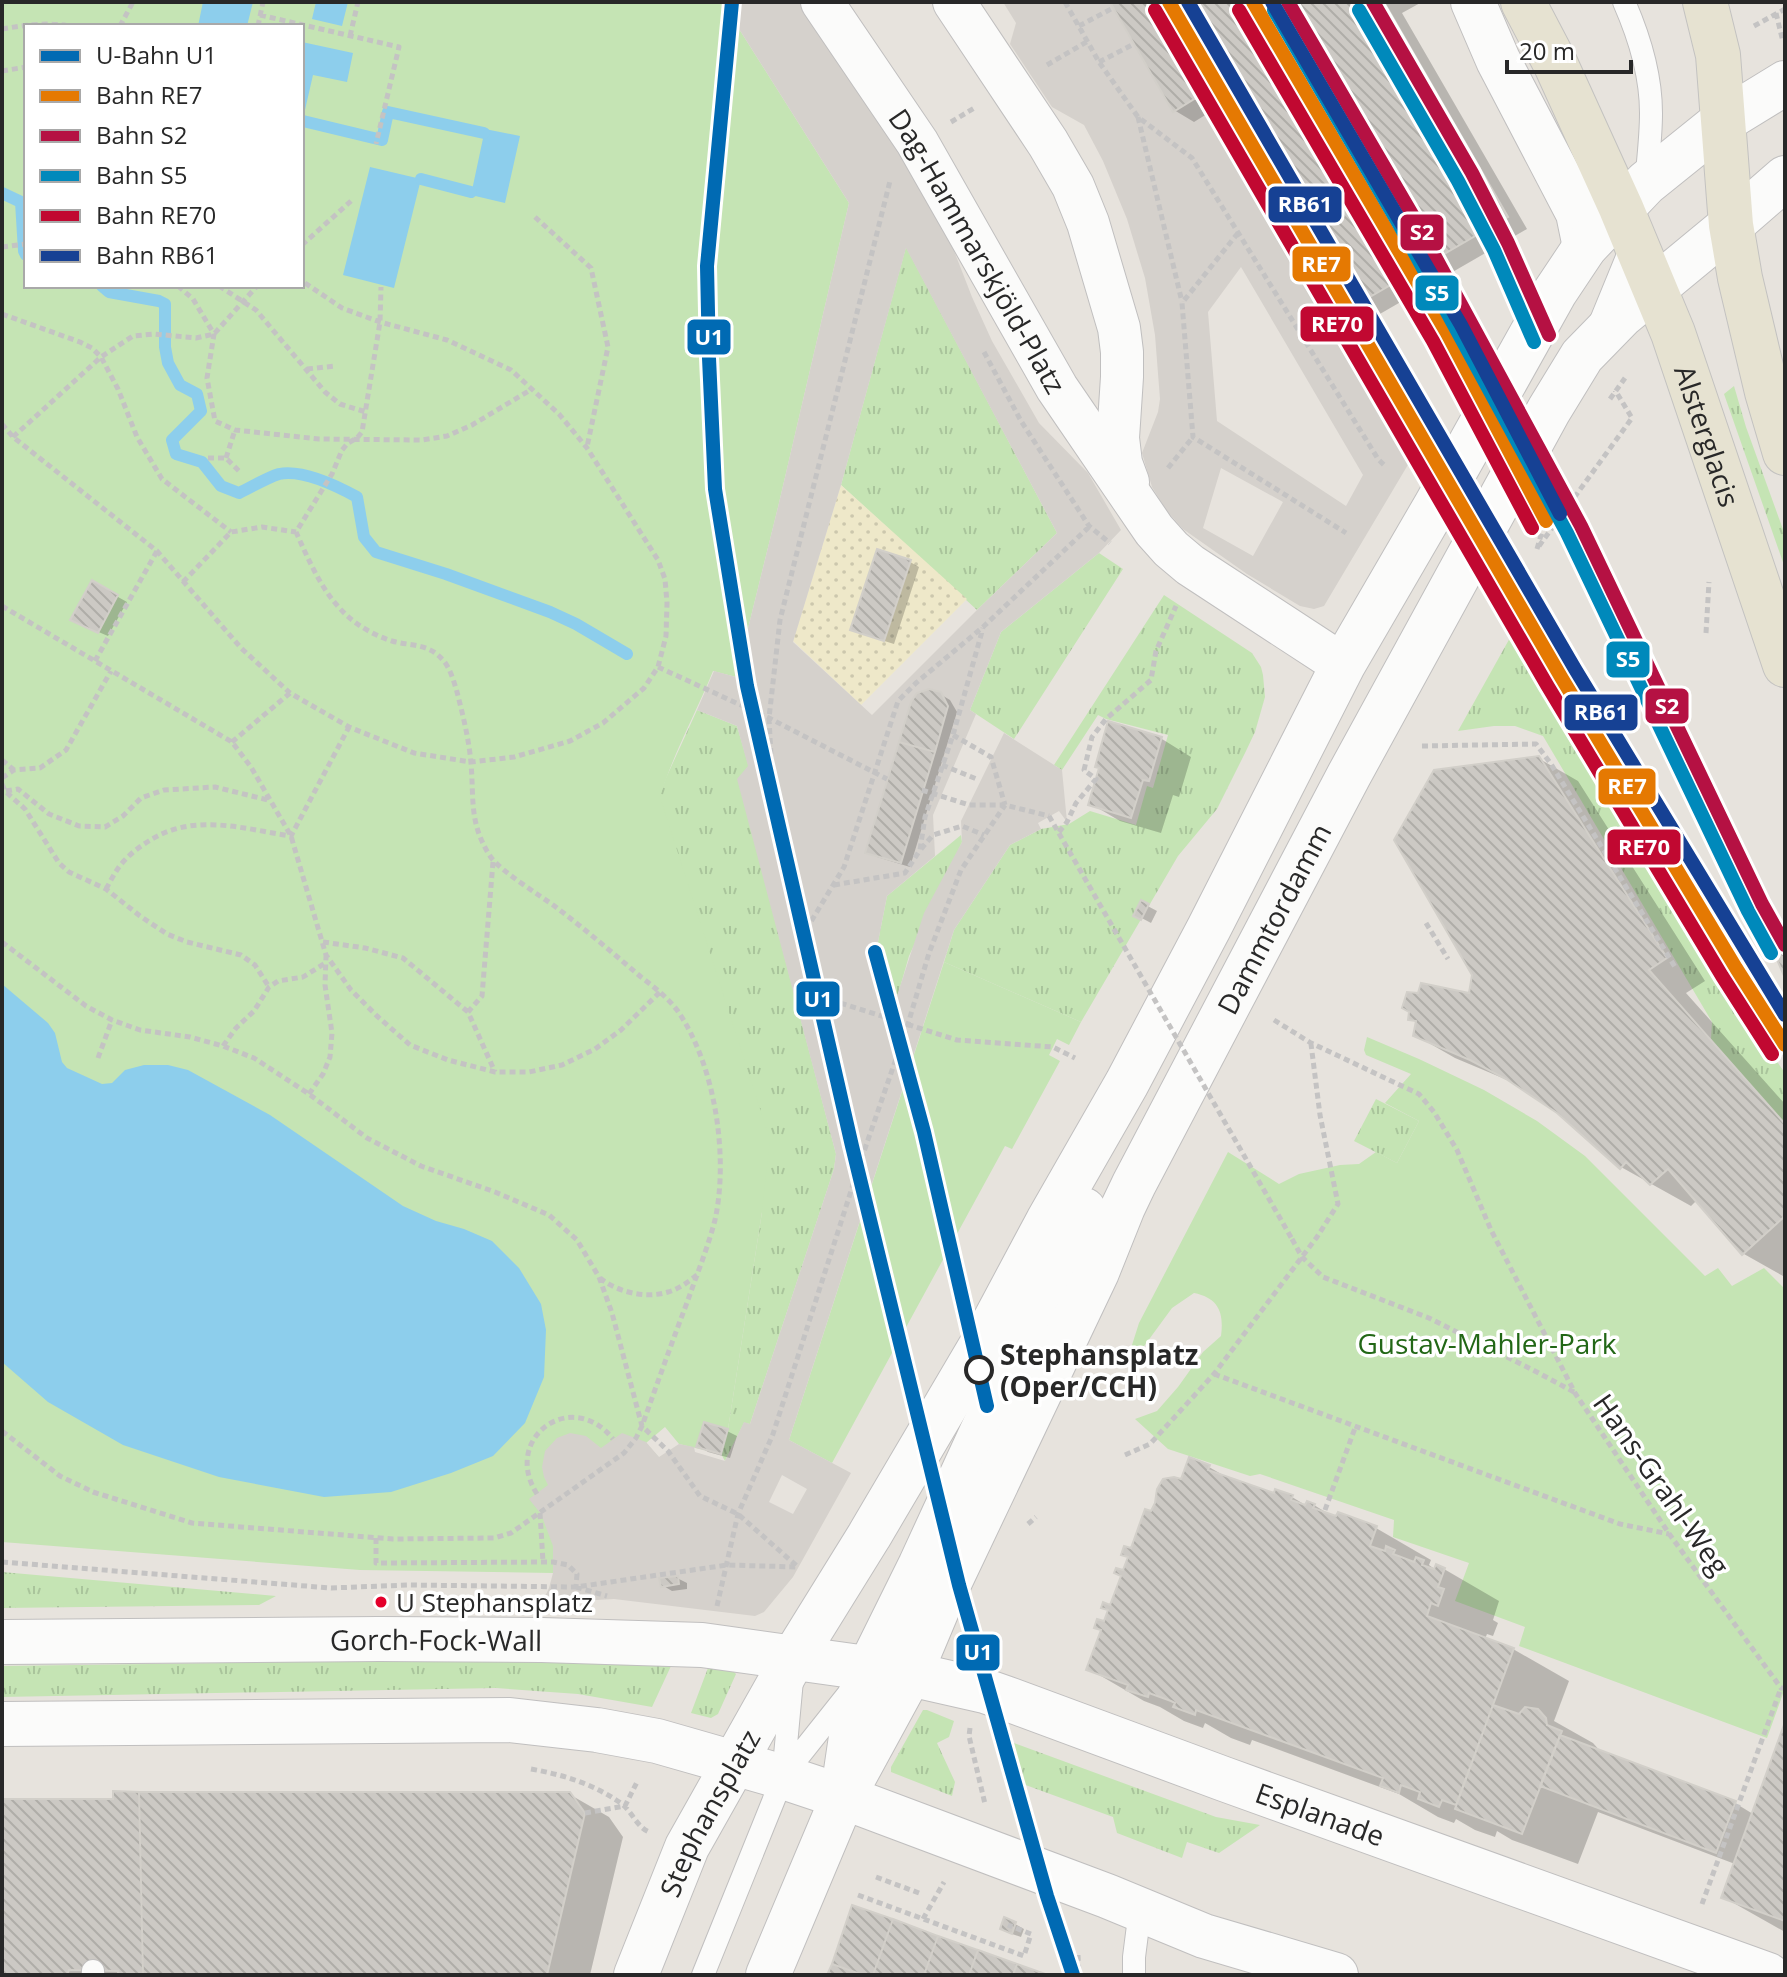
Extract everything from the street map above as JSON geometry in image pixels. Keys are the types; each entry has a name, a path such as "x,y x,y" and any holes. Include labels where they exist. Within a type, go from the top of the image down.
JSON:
{"main road":[{"name":"Alsterglacis","path":"1523,2 1634,210 1654,287 1685,366 1785,665"},
{"path":"1705,2 1718,55 1731,225 1747,311 1785,453"}],"street":[{"name":"Dag-Hammarskjöld-Platz","path":"822,2 917,142 1057,388 1162,540 1190,565 1343,665"},
{"name":"Dag-Hammarskjöld-Platz","path":"954,2 1048,143 1073,186 1088,223 1119,328 1122,377 1118,438 1131,498"},
{"path":"1473,2 1498,60 1578,213 1585,247"},
{"name":"Dammtordamm","path":"907,1471 985,1339 1127,1083 1343,665 1555,292 1585,247 1634,210 1723,121 1785,83"},
{"name":"Dammtordamm","path":"970,1499 1085,1300 1134,1184 1371,736 1549,410 1582,356 1622,315 1785,178"},
{"name":"Dammtordamm","path":"970,1499 1112,1150 1127,1083"},
{"name":"Stephansplatz","path":"636,1975 687,1847 794,1657 907,1471"},
{"name":"Stephansplatz","path":"889,1671 942,1598 970,1499"},
{"name":"Stephansplatz","path":"768,1975 843,1797 889,1671 908,1591 970,1499"},
{"name":"Gorch-Fock-Wall","path":"2,1642 393,1639 702,1645 889,1671"},
{"name":"Esplanade","path":"889,1671 995,1694 1768,1975"},
{"path":"2,1724 510,1720 597,1730 657,1741 843,1797 1204,1936 1336,1975"},
{"path":"1204,1936 1269,1975"}],"lane":[{"path":"1624,2 1635,28 1651,112 1634,210"},
{"name":"Dammtordamm","path":"1590,346 1634,210"},
{"name":"Stephansplatz","path":"703,1975 783,1777 794,1657"},
{"name":"Stephansplatz","path":"783,1777 889,1671"},
{"path":"1134,1975 1140,1910"}],"path":[{"path":"121,24 133,2"},
{"path":"258,24 263,2"},
{"path":"350,36 358,2"},
{"path":"1065,2 1099,62 1138,117 1192,158 1384,465"},
{"path":"1079,26 1113,8"},
{"path":"1785,9 1776,13 1785,51"},
{"path":"260,15 299,24"},
{"path":"2,29 24,25"},
{"path":"304,25 399,47 376,144"},
{"path":"1099,62 1134,44"},
{"path":"2,71 24,67"},
{"path":"1138,117 1182,303 1193,437"},
{"path":"860,1163 811,994 775,831 769,718 780,620 896,156 917,142"},
{"path":"304,243 351,201"},
{"path":"535,217 591,268 608,347 587,448"},
{"path":"1182,303 1238,233"},
{"path":"2,247 24,244"},
{"path":"2,424 13,437 157,551 241,648 290,693 349,727 414,753 471,762 514,757 570,741 603,723 644,688 658,667 666,636 667,603 665,579 658,560 587,448 559,414 511,370 447,340 342,308 304,282"},
{"path":"296,532 332,474 342,450 362,432 380,322 381,287"},
{"path":"180,288 193,299 214,334"},
{"path":"222,288 256,310 325,392 340,404 366,412"},
{"path":"255,288 214,334 207,378 215,421 235,430 319,439 422,440 447,436 472,425 532,389"},
{"path":"2,314 92,348 101,357 137,437 162,479 231,532"},
{"path":"13,437 101,357 133,336 154,334 196,338 214,334"},
{"path":"306,369 336,366"},
{"path":"1537,549 1632,418"},
{"path":"226,458 235,430"},
{"path":"801,939 844,867 898,701 983,627 1081,534 1131,498 1193,437"},
{"path":"1193,437 1346,533"},
{"path":"208,458 226,458 240,472"},
{"path":"183,582 231,532 262,527 296,532"},
{"path":"2,1431 60,1476 93,1492 192,1523 393,1539 494,1538 511,1533 540,1513 624,1453 636,1438 697,1275 715,1219 720,1154 711,1089 701,1059 676,1010 660,992 493,861 479,838 472,803 471,762 460,706 453,680 442,659 417,644 380,637 357,625 324,590 296,532"},
{"path":"95,661 157,551"},
{"path":"1059,832 1076,803 1096,779 1084,770 1092,737 1106,719 1151,680 1156,651 1180,595"},
{"path":"2,606 232,742 251,767 291,836 323,942 332,1033 330,1057 309,1094"},
{"path":"920,850 925,817 953,735 983,627"},
{"path":"658,667 769,718 887,779"},
{"path":"2,778 14,770 40,768 66,750 111,671"},
{"path":"232,742 290,693"},
{"path":"291,836 349,727"},
{"path":"953,735 991,757 1005,805"},
{"path":"1422,746 1536,744 1675,967"},
{"path":"2,760 14,770"},
{"path":"942,765 979,780"},
{"path":"2,784 5,791 25,809 59,863 69,872 106,889 167,934 241,955 255,965 269,987"},
{"path":"5,791 18,789 49,814 79,826 105,827 123,816 141,798 164,790 215,787 269,800"},
{"path":"922,790 969,805 1005,805"},
{"path":"702,1645 716,1612 738,1514 773,1434 929,953 961,870 1005,805"},
{"name":"Hans-Grahl-Weg","path":"1005,805 1049,816 1302,1257 1323,1277 1429,1318 1575,1393 1670,1535 1783,1688"},
{"path":"106,889 120,865 140,846 163,832 193,824 291,836"},
{"path":"833,885 905,873 933,835 962,826 984,835"},
{"path":"468,1012 482,996 493,861"},
{"path":"1426,923 1448,959"},
{"path":"2,942 86,1006 112,1020 140,1030 190,1037 254,1058 367,1138 421,1166 549,1215 577,1240 599,1277 612,1313 642,1426 668,1451 700,1496 738,1514 798,1567 727,1565 576,1587 409,1585 331,1588 2,1562"},
{"path":"323,942 403,958 468,1012 495,1072"},
{"path":"326,959 351,990 410,1045 448,1060 495,1072 529,1072 562,1065 595,1049 621,1030 660,992"},
{"path":"223,1046 254,1011 269,987 278,981 303,977 326,959"},
{"path":"811,994 957,1040 1053,1047 1075,1058"},
{"path":"98,1058 112,1020"},
{"path":"1274,1020 1311,1043 1419,1094 1434,1112 1457,1150 1491,1230 1575,1393"},
{"path":"1125,1455 1150,1444 1214,1374 1317,1237 1338,1204 1320,1115 1311,1043"},
{"path":"599,1277 610,1286 646,1294 666,1293 697,1275"},
{"path":"1214,1374 1620,1524 1670,1535"},
{"path":"537,1494 527,1474 527,1456 532,1441 548,1424 562,1418 578,1417 602,1427 613,1439"},
{"path":"1325,1510 1355,1428"},
{"path":"540,1513 543,1562"},
{"path":"376,1538 376,1563 543,1562 568,1565 577,1574 576,1587"},
{"path":"1702,1904 1783,1688"},
{"path":"970,1727 969,1736 984,1809"},
{"path":"528,1769 585,1782 625,1806 643,1830 654,1834"},
{"path":"625,1806 638,1779"},
{"path":"585,1813 625,1806"},
{"path":"876,1877 919,1893"},
{"path":"923,1919 946,1878"},
{"path":"858,1895 1024,1956 1031,1934 1008,1925"},
{"path":"1078,1955 1079,1975"}],"green space":[{"path":"2,2 722,2 849,203 736,677 713,671 660,797 770,1140 762,1212 728,1429 721,1454 679,1444 665,1427 646,1443 663,1462 553,1573 360,1570 2,1542"},
{"path":"906,247 1057,533 977,610 841,485"},
{"path":"1734,386 1785,535 1785,568 1724,394"},
{"path":"1099,553 1123,569 1014,739 970,710 1001,632"},
{"path":"1164,595 1252,653 1261,667 1265,697 1255,732 1217,809 1178,856 1081,1022 944,962 954,930 1010,845 1041,829 1069,824 1090,811 1136,825 1147,786 1153,788 1168,735 1098,715 1062,770 1054,765"},
{"path":"1511,636 1713,970 1785,1073 1785,1124 1711,1039 1712,1022 1543,736 1515,726 1458,731"},
{"path":"697,710 737,726 749,767 738,779 836,1154 834,1169 750,1424 744,1423 725,1461 721,1454 728,1429 762,1212 659,797"},
{"path":"961,835 962,842 909,956 895,1005 886,1002 875,957 887,896"},
{"path":"944,962 1081,1022 1069,1045 1057,1039 1049,1055 1060,1061 1012,1149 1005,1146 832,1463 789,1440"},
{"name":"Gustav-Mahler-Park","path":"1367,1037 1484,1090 1537,1121 1585,1156 1705,1276 1718,1268 1732,1286 1764,1268 1785,1289 1785,1688 1767,1738 1519,1646 1525,1627 1455,1601 1469,1563 1393,1537 1394,1520 1260,1474 1250,1476 1168,1449 1135,1419 1157,1411 1203,1352 1221,1336 1222,1320 1218,1308 1209,1299 1194,1293 1172,1308 1131,1364 1132,1345 1139,1323 1228,1152 1279,1184 1299,1174 1359,1164 1376,1152 1397,1163 1419,1121 1385,1103 1411,1074 1366,1055"},
{"path":"1376,1099 1419,1121 1397,1163 1354,1141"},
{"path":"2,1572 276,1596 259,1605 2,1608"},
{"path":"466,1650 671,1666 652,1707 578,1694 496,1688 2,1697 2,1666 226,1663"},
{"path":"708,1668 732,1670 736,1674 718,1714 711,1718 691,1713"},
{"path":"923,1710 954,1721 949,1737 937,1743 955,1782 952,1796 891,1772"},
{"path":"992,1735 1216,1817 1260,1825 1219,1853 1187,1842 1182,1858 1117,1833 1113,1817 1004,1777"}],"sand":[{"path":"841,485 967,599 861,705 793,641"}],"shaded area":[{"path":"722,2 800,2 901,151 942,220 992,341 1039,423 1088,473 1121,530 1099,553 1001,632 970,710 976,714 933,815 935,856 887,896 875,957 886,1002 894,1005 924,913 962,842 961,821 1004,733 1062,770 1067,822 1059,811 1038,823 1041,829 1010,845 954,930 789,1440 851,1473 793,1577 764,1612 755,1616 614,1599 542,1603 553,1573 553,1546 541,1514 529,1499 548,1485 542,1467 545,1451 557,1438 570,1433 586,1436 601,1448 622,1433 646,1442 659,1457 679,1444 725,1461 744,1422 750,1424 834,1169 836,1154 737,779 748,766 737,726 697,710 714,671 736,677 849,203","holes":["906,248 1057,533 872,715 793,642 841,485","929,689 941,692 948,706 901,863 865,852 911,702 917,693","782,1475 807,1489 793,1514 769,1502"]},
{"path":"1003,2 1110,2 1173,111 1196,98 1409,463 1324,606 1314,609 1300,606 1247,574 1183,529 1152,487 1142,453 1160,399 1155,335 1145,278 1127,219 1103,161 1084,125 1052,107 1010,44 1016,23","holes":["1241,267 1363,475 1346,506 1217,421 1208,312","1221,468 1283,502 1253,556 1203,528"]}],"water":[{"path":"203,2 253,2 248,24 198,24"},
{"path":"316,2 348,2 342,26 312,19"},
{"path":"304,42 353,53 347,82 313,75 304,114"},
{"path":"485,129 520,136 505,203 471,195"},
{"path":"370,167 421,179 394,288 343,275"},
{"path":"2,984 48,1023 55,1033 62,1062 67,1068 102,1084 112,1083 125,1070 144,1065 168,1065 188,1070 270,1115 403,1206 492,1241 519,1268 541,1304 546,1330 544,1377 525,1423 493,1456 451,1473 391,1492 324,1497 219,1477 123,1445 48,1402 2,1362"}],"building":[{"path":"1110,2 1384,2 1508,217 1325,323 1196,98 1173,112"},
{"path":"877,549 911,560 884,641 850,630"},
{"path":"92,580 118,595 98,633 70,620"},
{"path":"929,689 941,692 948,706 935,752 899,742 911,702 917,693"},
{"path":"1108,721 1162,737 1149,781 1143,780 1131,818 1088,805"},
{"path":"899,742 935,752 901,863 865,853"},
{"path":"1539,756 1667,958 1649,970 1785,1124 1785,1216 1742,1255 1668,1169 1650,1185 1626,1162 1620,1169 1557,1113 1506,1079 1413,1036 1416,1021 1408,1020 1409,1012 1402,1008 1407,992 1418,993 1421,983 1469,993 1472,975 1394,840 1434,770"},
{"path":"1141,900 1149,904 1141,920 1133,916"},
{"path":"1785,924 1785,978 1775,955 1779,926"},
{"path":"704,1422 728,1429 721,1454 696,1447"},
{"path":"1189,1457 1210,1465 1208,1470 1274,1493 1275,1489 1293,1495 1291,1500 1305,1505 1307,1501 1315,1504 1313,1508 1336,1516 1338,1512 1377,1526 1370,1546 1385,1551 1386,1546 1395,1550 1393,1554 1414,1562 1416,1557 1424,1560 1422,1565 1434,1569 1436,1564 1445,1568 1438,1587 1444,1589 1438,1606 1431,1603 1427,1616 1514,1648 1456,1805 1442,1800 1439,1807 1418,1799 1420,1792 1401,1785 1399,1793 1380,1786 1383,1778 1196,1710 1195,1715 1149,1693 1148,1697 1126,1690 1128,1685 1086,1670 1101,1630 1094,1628 1097,1619 1104,1621 1108,1610 1101,1608 1103,1602 1110,1605 1121,1576 1114,1573 1116,1568 1123,1570 1128,1557 1121,1555 1124,1546 1131,1548 1145,1509 1151,1511 1163,1479 1181,1479"},
{"path":"678,1576 679,1584 661,1587 659,1578"},
{"path":"1493,1705 1519,1714 1525,1707 1538,1709 1546,1718 1547,1725 1562,1731 1522,1834 1455,1809"},
{"path":"1785,1722 1785,1921 1721,1898"},
{"path":"1560,1735 1736,1801 1716,1853 1540,1786"},
{"path":"113,1791 139,1792 143,1975 69,1970 67,1975 2,1975 2,1799 113,1799"},
{"path":"139,1792 570,1792 585,1813 547,1975 143,1975"},
{"path":"852,1905 893,1919 873,1975 863,1975 832,1964"},
{"path":"1004,1917 1016,1922 1012,1934 1000,1929"},
{"path":"893,1919 938,1936 924,1975 873,1975"},
{"path":"938,1936 978,1950 969,1975 924,1975"},
{"path":"978,1950 1017,1964 1013,1975 969,1975"},
{"path":"832,1964 863,1975 827,1975"},
{"path":"1017,1964 1048,1975 1013,1975"}],"waterway":[{"path":"304,121 382,140 388,112 484,133"},
{"path":"421,179 471,192"},
{"path":"2,193 21,202 24,251"},
{"path":"104,288 109,292 165,304 168,363 180,385 197,394 201,411 172,440 176,454 202,462 221,486 239,493 274,476 288,473 309,476 330,484 357,497 364,537 376,552 550,612 627,654"}],"metro line":[{"name":"U1","path":"732,2 707,266 709,358 715,489 747,686 852,1146 959,1585 1047,1896 1073,1975"},
{"name":"U1","path":"875,952 924,1132 987,1406"}],"rail line":[{"name":"RE7","path":"1169,2 1561,677 1785,1045"},
{"name":"RB61","path":"1188,2 1575,669 1785,1015"},
{"name":"RE7","path":"1253,2 1447,333 1546,521"},
{"name":"RB61","path":"1272,2 1461,325 1560,514"},
{"name":"S2","path":"1288,2 1413,216 1581,526 1762,904 1785,945"},
{"name":"S2","path":"1373,2 1472,173 1508,243 1549,335"},
{"name":"RE70","path":"1155,10 1547,685 1772,1054"},
{"name":"RE70","path":"1239,10 1433,341 1532,528"},
{"name":"S5","path":"1274,10 1399,224 1567,533 1771,953"},
{"name":"S5","path":"1359,10 1458,181 1494,250 1534,342"}],"place":[{"name":"Stephansplatz (Oper/CCH)","path":"979,1370"},
{"name":"U Stephansplatz","path":"381,1602"}]}
